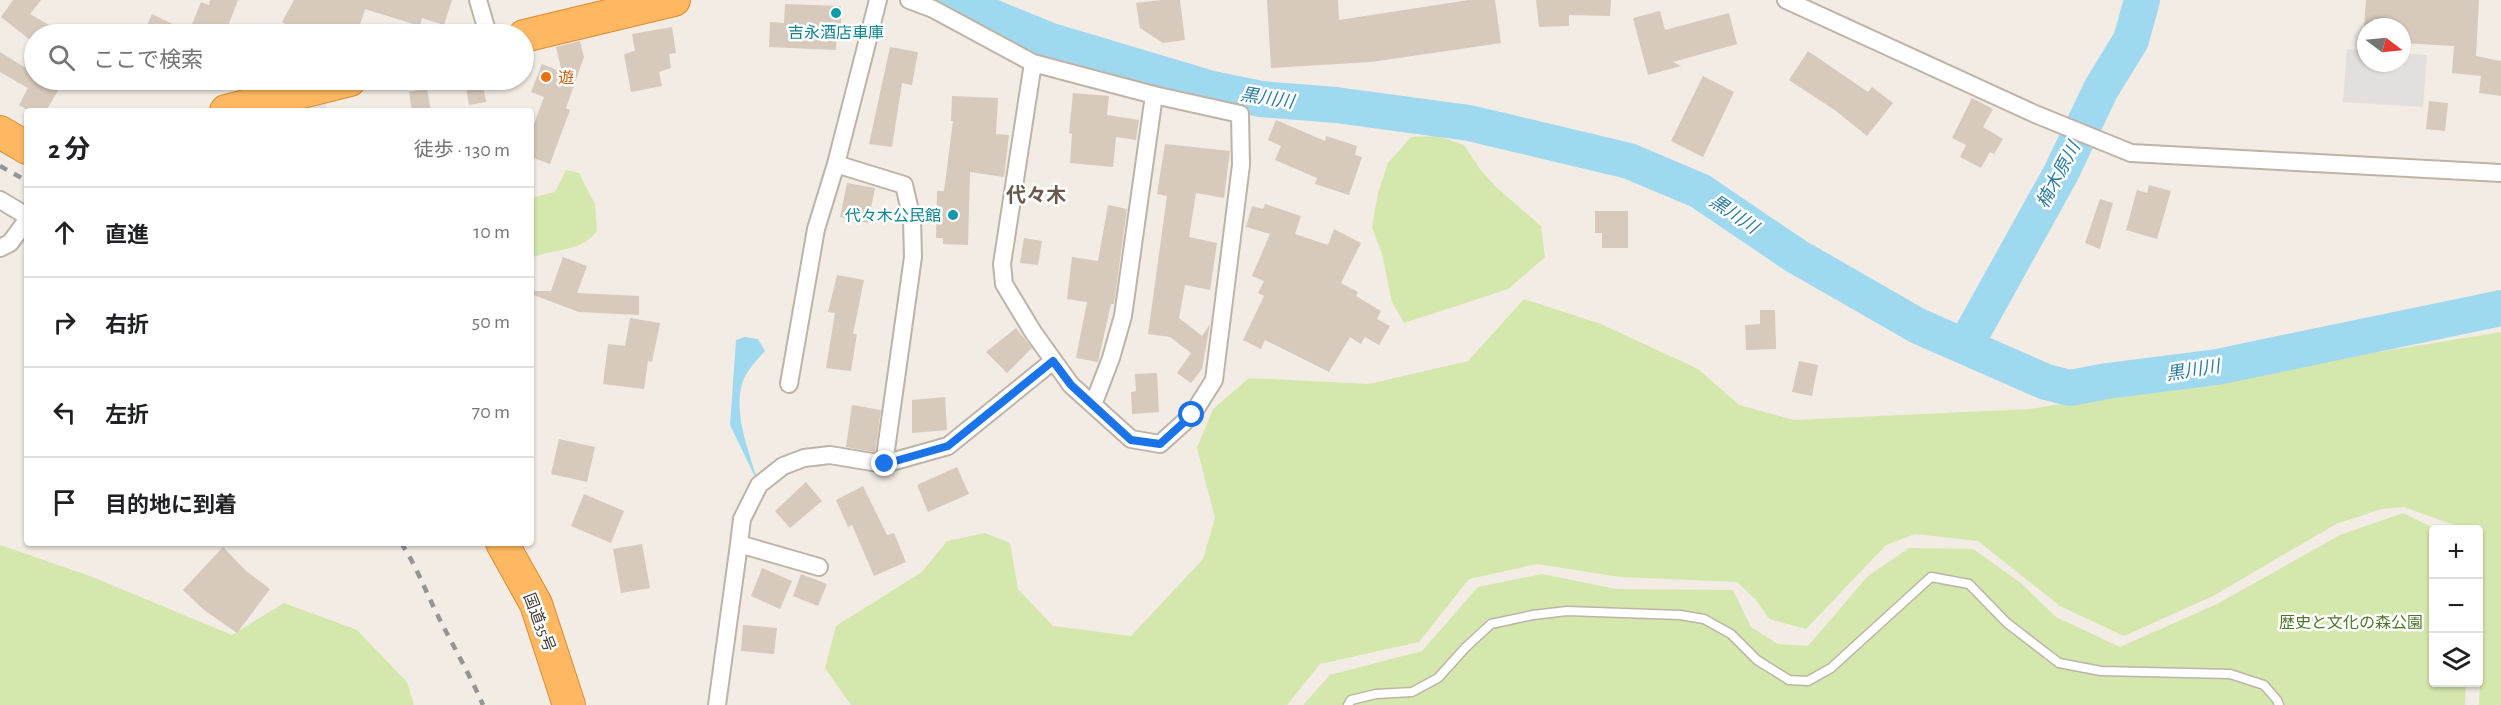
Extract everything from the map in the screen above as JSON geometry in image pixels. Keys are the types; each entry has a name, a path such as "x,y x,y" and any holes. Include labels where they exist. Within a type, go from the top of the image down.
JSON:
{"highway":[{"path":"534,34 674,0"},
{"path":"238,108 310,90"},
{"path":"0,132 24,146"},
{"name":"国道35号","path":"504,546 536,604 569,705"}],"street":[{"path":"477,0 485,24"},
{"path":"789,384 816,229 836,164 878,0"},
{"path":"909,0 933,9 1033,63 1154,95 1240,114 1241,165 1214,380 1192,415 1160,444 1131,440 1071,385 1004,284 1002,264 1033,63"},
{"path":"1786,0 2035,114 2131,153 2501,172"},
{"path":"1093,405 1111,358 1123,316 1154,95"},
{"path":"836,164 904,185 912,219 913,257 885,464"},
{"path":"0,200 24,216"},
{"path":"0,248 10,243 24,222"},
{"path":"717,705 742,519 759,485 783,466 804,458 830,455 885,464 948,446 1053,361"},
{"path":"739,544 819,567"}],"lane":[{"path":"1348,705 1351,700 1376,694 1412,692 1438,678 1491,624 1533,615 1567,612 1646,613 1704,619 1731,634 1757,660 1789,680 1808,681 1831,668 1931,577 1969,584 2007,623 2059,663 2101,671 2230,674 2264,685 2277,700 2278,705"}],"green space":[{"path":"1438,136 1464,145 1480,169 1497,188 1541,226 1545,257 1508,289 1404,323 1392,302 1382,254 1372,227 1378,193 1388,163 1411,137"},
{"path":"566,170 579,173 595,204 597,231 591,238 575,247 534,257 534,198 555,192"},
{"path":"1524,299 1601,324 1698,369 1739,405 1794,420 2030,409 2501,332 2501,705 2479,705 2480,687 2483,687 2483,525 2454,525 2404,507 2382,509 2336,524 2213,596 2124,636 2060,606 1978,541 1915,534 1886,545 1806,629 1769,619 1757,601 1737,582 1620,577 1537,564 1469,579 1419,642 1320,664 1287,705 851,705 825,668 836,626 922,572 947,541 985,533 1010,543 1018,589 1053,626 1131,636 1203,559 1215,518 1197,448 1213,409 1249,378 1369,384 1468,361"},
{"name":"歴史と文化の森公園","path":"2403,513 2429,526 2429,687 2466,687 2465,705 1303,705 1330,675 1422,651 1478,587 1542,574 1616,589 1733,590 1751,627 1778,644 1808,646 1868,576 1909,548 1973,549 2021,583 2056,617 2120,647 2217,604 2340,535"},
{"path":"0,545 90,576 232,635 284,603 357,630 407,682 414,705 0,705"}],"shaded area":[{"path":"2347,49 2357,50 2357,72 2411,72 2411,54 2427,55 2423,107 2343,102"},
{"path":"325,102 326,108 300,108"}],"water":[{"path":"745,337 758,339 765,351 747,373 740,393 741,420 759,485 730,425 736,340"}],"building":[{"path":"13,0 41,0 30,14 48,24 24,24 24,35 1,17"},
{"path":"210,0 238,0 229,24 192,24 201,2 209,5"},
{"path":"294,0 452,0 444,24 422,18 420,24 414,24 365,9 360,24 286,24 282,22"},
{"path":"1180,0 1185,40 1163,43 1140,28 1136,3"},
{"path":"1267,0 1338,0 1339,20 1469,0 1495,0 1501,43 1371,62 1271,68"},
{"path":"1536,0 1611,0 1610,16 1569,15 1569,26 1539,27"},
{"path":"2366,0 2479,0 2476,56 2501,61 2501,96 2479,93 2481,76 2452,73 2454,46 2411,44 2411,18 2365,18"},
{"path":"785,4 841,6 841,23 837,23 836,50 769,47 770,22 784,23"},
{"path":"1660,11 1665,30 1729,13 1737,44 1673,62 1681,66 1648,75 1633,18"},
{"path":"152,14 173,24 148,24"},
{"path":"672,27 676,53 669,54 671,68 659,72 662,86 631,92 624,54 635,51 632,34"},
{"path":"580,41 584,57 566,108 570,110 550,164 534,158 534,124 544,97 531,92 534,90 542,64 562,72 556,47"},
{"path":"890,47 918,52 912,85 902,83 892,147 869,144"},
{"path":"1808,51 1868,92 1872,87 1893,103 1867,136 1836,111 1789,80"},
{"path":"0,52 24,67 24,86 0,72"},
{"path":"1703,76 1734,92 1703,157 1671,141"},
{"path":"27,90 58,90 48,108 24,108 19,105"},
{"path":"427,90 430,108 412,108 409,92"},
{"path":"466,90 484,90 486,102 469,105"},
{"path":"1073,93 1109,96 1107,115 1139,120 1136,140 1116,137 1113,167 1070,163 1072,134 1069,133"},
{"path":"952,96 998,98 996,134 1009,135 1004,177 970,172 968,245 943,244 943,238 936,238 937,191 944,191 953,121 951,121"},
{"path":"1972,98 1993,109 1983,127 2003,139 1994,154 1990,152 1981,168 1960,157 1966,145 1952,138"},
{"path":"2429,101 2448,103 2445,131 2426,129"},
{"path":"1276,120 1325,141 1326,136 1357,146 1355,155 1362,157 1349,195 1315,184 1317,178 1275,160 1281,146 1268,140"},
{"path":"1165,144 1230,151 1224,198 1196,193 1189,237 1217,243 1210,290 1185,285 1179,318 1202,336 1210,324 1202,369 1191,383 1177,373 1191,353 1170,337 1148,334 1167,196 1157,194"},
{"path":"847,183 875,188 868,223 840,217"},
{"path":"2149,185 2171,191 2157,239 2126,230 2137,190 2147,193"},
{"path":"2100,199 2113,203 2100,249 2085,243"},
{"path":"1265,204 1301,216 1295,234 1328,245 1334,229 1361,243 1341,283 1358,292 1356,296 1381,311 1377,319 1390,326 1379,345 1365,337 1361,344 1350,337 1329,372 1265,340 1261,349 1243,340 1264,296 1258,293 1264,281 1252,276 1270,234 1246,227 1252,206 1263,209"},
{"path":"1108,205 1127,209 1114,304 1111,304 1098,362 1076,358 1087,302 1067,299 1072,257 1098,261"},
{"path":"1595,211 1628,211 1628,248 1602,248 1602,233 1595,233"},
{"path":"1024,238 1042,241 1038,265 1020,263"},
{"path":"563,257 587,266 577,293 639,296 639,315 579,312 534,295 534,291 551,291"},
{"path":"837,275 864,280 853,334 857,334 851,371 826,368 835,313 828,312"},
{"path":"1760,310 1775,310 1776,349 1746,350 1745,325 1760,324"},
{"path":"630,318 660,323 652,362 648,361 644,389 603,384 608,344 625,346"},
{"path":"1016,328 1032,348 1007,373 986,352"},
{"path":"1799,361 1818,365 1812,396 1792,392"},
{"path":"1157,373 1159,412 1132,414 1131,392 1136,391 1135,374"},
{"path":"945,397 947,430 912,433 912,400"},
{"path":"852,405 881,410 875,452 846,447"},
{"path":"559,439 595,447 587,482 551,474"},
{"path":"957,467 969,494 928,512 917,485"},
{"path":"806,482 822,501 790,528 775,511"},
{"path":"863,486 887,535 894,533 906,562 874,576 852,525 848,527 836,500"},
{"path":"584,494 624,511 611,543 571,526"},
{"path":"642,544 650,588 621,593 613,549"},
{"path":"223,547 246,571 270,589 237,633 204,610 183,590"},
{"path":"762,568 792,581 780,609 751,596"},
{"path":"801,574 827,584 818,606 793,596"},
{"path":"743,625 777,628 774,654 741,651"}],"waterway":[{"name":"黒川川","path":"951,0 1048,40 1212,89 1261,99 1336,105 1469,123 1629,161 1700,191 1796,256 1918,326 2046,382 2070,388 2217,367 2501,308"},
{"name":"楠木原川","path":"1965,346 2061,173 2101,89 2131,40 2142,0"}],"railway":[{"path":"0,166 24,179"},
{"path":"403,546 483,705"}],"place":[{"name":"吉永酒店車庫","path":"836,13"},
{"name":"遊","path":"546,77"},
{"name":"代々木公民館","path":"953,215"}],"district":[{"name":"代々木","path":"1036,195"}],"route":[{"path":"885,464 948,446 1053,361 1071,385 1131,440 1160,444 1192,415"}]}
